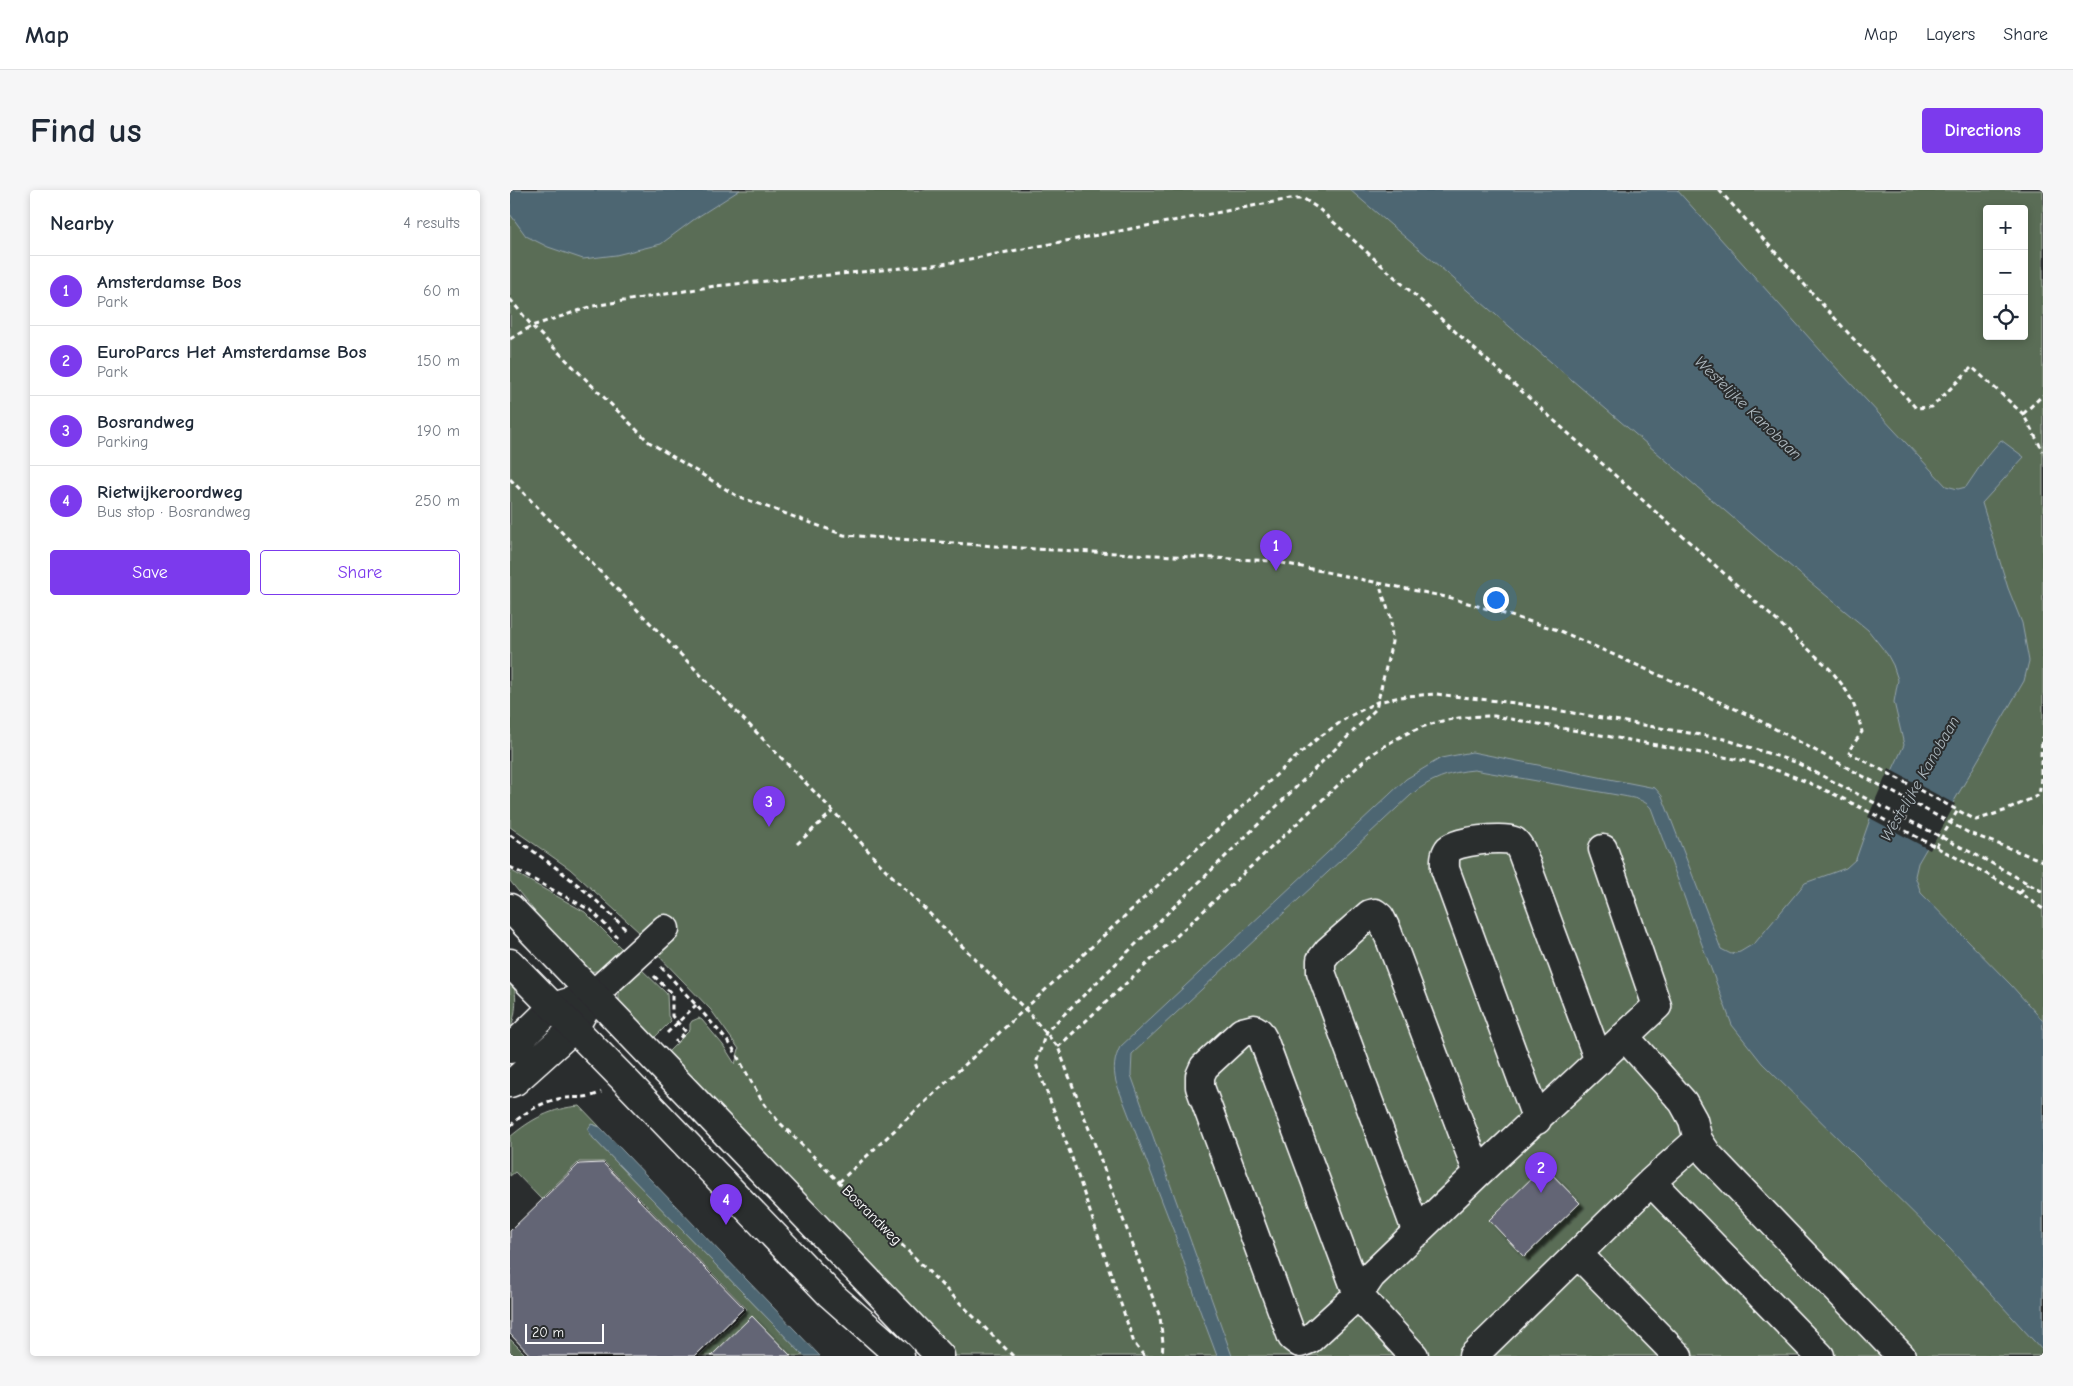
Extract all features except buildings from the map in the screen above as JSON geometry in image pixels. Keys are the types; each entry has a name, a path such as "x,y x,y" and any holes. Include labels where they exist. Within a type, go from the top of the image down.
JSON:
{"main road":[{"path":"1537,1120 1445,869 1445,857 1449,849 1458,844 1504,838 1515,842 1518,846 1599,1061"},
{"path":"1414,1356 1358,1295 1259,1032 1254,1029 1242,1032 1204,1067 1200,1076 1200,1087 1292,1337 1300,1343 1310,1339 1358,1295 1371,1276 1657,1006 1602,849"},
{"path":"510,908 940,1356"},
{"path":"1416,1233 1321,972 1321,960 1328,951 1370,914 1380,917 1387,931 1478,1173"},
{"path":"510,1083 515,1081 574,1028 593,995 642,948 665,929"},
{"path":"510,963 830,1294 900,1356"},
{"path":"510,1049 553,1008 593,995"},
{"path":"1625,1037 1683,1102 1693,1120 1698,1140 1708,1155 1901,1356"},
{"path":"1473,1356 1651,1182 1698,1140"},
{"path":"1651,1182 1820,1356"},
{"path":"1578,1254 1665,1352"}],"path":[{"path":"1719,190 1916,408 1932,407 1972,367 2023,414 2043,451"},
{"path":"510,339 532,326 593,306 715,286 943,264 1290,199 1304,198 1319,209 1827,666 1846,688 1857,709 1862,732 1848,752 1976,820 2007,810 2039,795 2043,781 2041,756 2043,736"},
{"path":"510,299 532,326 649,442 737,496 844,535 1035,549 1273,561 1451,598 1558,630 1750,716 1969,833 2043,861"},
{"path":"2023,414 2043,395"},
{"path":"510,479 833,811 879,863 1026,1010 1058,1047 1160,1317 1163,1343 1162,1356"},
{"path":"1144,1356 1134,1343 1071,1156 1036,1064 1046,1032 1376,709 1392,642 1391,618 1379,584"},
{"path":"839,1182 1295,758 1318,738 1348,717 1377,702 1406,696 1436,694 1468,697 1515,703 1724,739 1795,762 1961,849 1984,859 2043,892"},
{"path":"1058,1047 1368,757 1390,742 1426,725 1464,716 1504,718 1746,761 1777,769 1837,795 1936,847 2020,893 2043,909"},
{"path":"1936,847 1958,810"},
{"path":"797,844 833,811"},
{"name":"Bosrandweg","path":"510,835 538,854 603,905 731,1045 762,1100 778,1121 1013,1356"},
{"path":"2020,893 2028,884"}],"green space":[{"path":"510,190 2043,190 2043,1356 953,1356 665,1055 690,1030 692,1021 699,1018 723,1045 735,1064 739,1049 711,1010 652,949 656,945 643,930 640,933 570,869 510,827"},
{"path":"510,870 585,912 622,949 616,957 599,970 589,971 578,965 510,881"},
{"path":"638,966 667,994 668,1016 671,1021 652,1040 627,1015 619,1000 622,985"},
{"path":"510,979 515,990 516,1004 510,1029"},
{"path":"580,1106 600,1127 592,1124 589,1127 593,1138 804,1356 699,1356 747,1309 604,1162 579,1162 541,1199 515,1172 510,1176 510,1137 534,1120 551,1112"},
{"path":"510,1339 527,1356 510,1356"}],"water":[{"path":"510,190 740,190 696,218 661,244 616,255 583,259 548,247 526,236 510,214"},
{"name":"Westelijke Kanobaan","path":"1350,190 1677,190 1829,360 1946,486 1958,489 1966,487 1987,456 2001,440 2024,457 1982,503 2008,588 2022,623 2029,661 2024,681 1918,863 1915,876 1921,893 2011,985 2043,1021 2043,1351 1950,1249 1762,1063 1732,1025 1651,808 1642,801 1631,797 1474,770 1457,772 1441,777 1411,795 1132,1054 1131,1075 1232,1356 1217,1356 1174,1232 1116,1082 1114,1068 1116,1056 1120,1047 1406,779 1441,758 1472,752 1655,788 1662,796 1721,949 1731,954 1740,952 1755,943 1805,883 1846,868 1856,859 1870,819 1904,745 1894,702 1898,680 1887,654 1868,630 1759,540"},
{"path":"591,1124 600,1127 820,1356 804,1356 593,1138 588,1130"}],"pier":[{"path":"1889,769 1955,804 1930,850 1868,817"}],"place":[{"name":"Amsterdamse Bos","path":"1276,571"},
{"name":"Bosrandweg","path":"769,827"},
{"name":"EuroParcs Het Amsterdamse Bos","path":"1541,1193"},
{"name":"Rietwijkeroordweg","path":"726,1225"}]}
